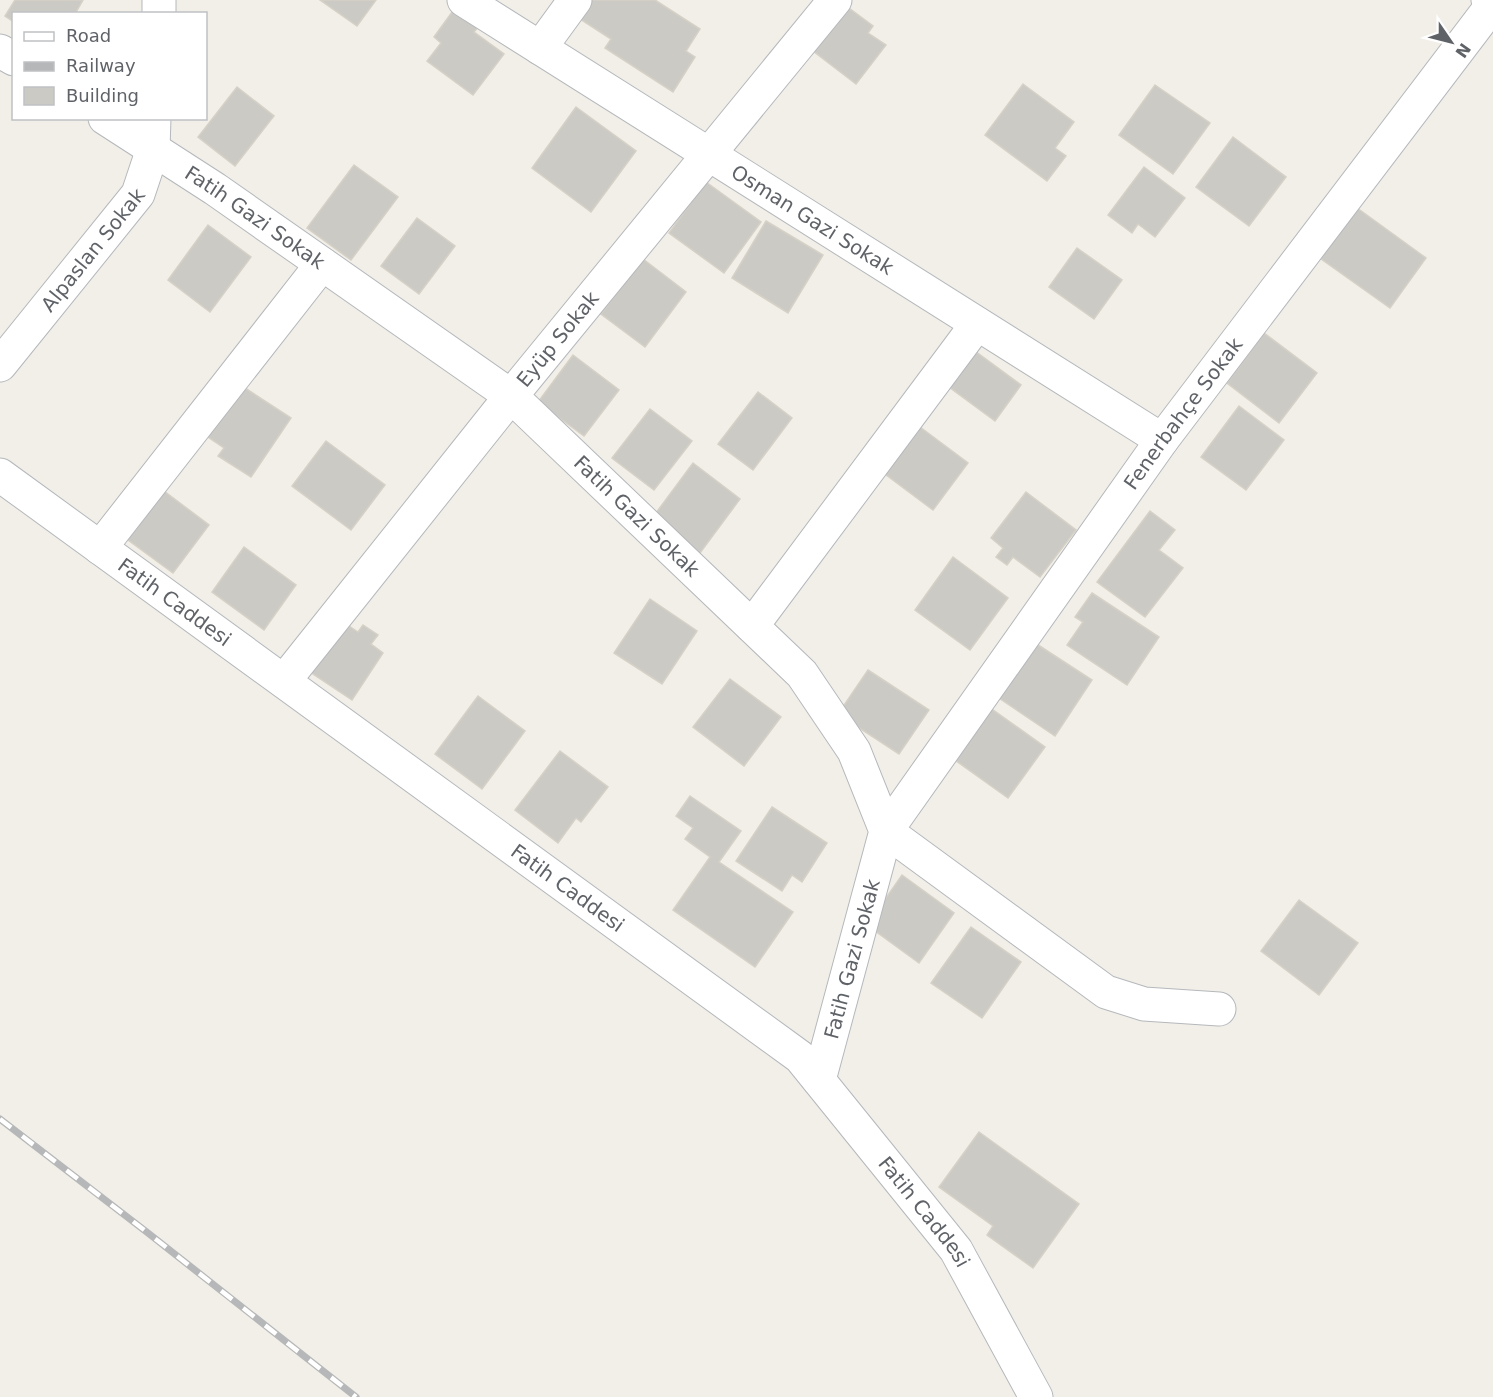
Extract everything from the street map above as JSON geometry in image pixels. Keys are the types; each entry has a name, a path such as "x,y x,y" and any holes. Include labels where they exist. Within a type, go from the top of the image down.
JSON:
{"street":[{"name":"Osman Gazi Sokak","path":"464,0 1162,440"},
{"path":"540,48 575,0"},
{"name":"Eyüp Sokak","path":"284,681 511,396 836,0"},
{"path":"1488,0 1492,4"},
{"name":"Fenerbahçe Sokak","path":"886,831 1162,440 1492,4"},
{"name":"Fatih Gazi Sokak","path":"111,120 154,134 215,189 511,396 802,674 854,751 886,831 819,1080"},
{"name":"Alpaslan Sokak","path":"0,365 138,194 154,134"},
{"path":"100,548 322,264"},
{"path":"752,626 977,324"},
{"name":"Fatih Caddesi","path":"0,475 800,1057 956,1250 1036,1397"},
{"path":"886,831 1106,992 1144,1004 1219,1009"}],"building":[{"path":"15,0 83,0 76,12 12,12 12,21 5,16"},
{"path":"320,0 376,0 357,26"},
{"path":"588,0 655,0 700,29 686,51 695,57 673,92 605,48 611,39 577,17"},
{"path":"838,0 873,26 868,33 886,45 856,84 804,44"},
{"path":"455,8 479,26 474,32 504,54 473,95 427,61 441,43 434,37"},
{"path":"1023,84 1074,122 1055,148 1066,156 1047,181 985,135"},
{"path":"1155,85 1210,123 1173,174 1119,135"},
{"path":"237,87 274,116 235,166 198,137"},
{"path":"576,107 636,151 591,212 532,168"},
{"path":"1233,137 1286,177 1249,226 1196,187"},
{"path":"354,165 398,197 351,260 307,228"},
{"path":"1144,167 1185,198 1155,237 1138,224 1132,233 1108,215"},
{"path":"706,182 761,222 724,273 669,233"},
{"path":"1353,205 1426,258 1390,308 1317,256"},
{"path":"417,218 455,246 419,294 381,266"},
{"path":"766,221 823,255 788,313 732,278"},
{"path":"208,225 251,257 210,312 168,280"},
{"path":"1077,248 1122,280 1094,319 1049,287"},
{"path":"643,259 686,292 645,347 601,314"},
{"path":"1264,333 1317,373 1279,423 1227,383"},
{"path":"975,351 1021,385 995,421 949,387"},
{"path":"573,355 619,390 584,436 538,402"},
{"path":"236,382 291,418 251,477 218,456 224,448 202,433"},
{"path":"758,392 792,418 753,470 718,444"},
{"path":"1239,406 1284,440 1246,490 1201,457"},
{"path":"650,409 692,441 654,490 612,458"},
{"path":"916,424 968,463 933,510 881,471"},
{"path":"326,441 385,485 351,530 292,486"},
{"path":"693,463 740,499 700,553 653,517"},
{"path":"160,488 209,525 173,573 124,537"},
{"path":"1026,492 1076,530 1040,577 1013,557 1007,565 996,557 1003,548 991,538"},
{"path":"1150,511 1175,530 1159,550 1183,568 1145,617 1097,582"},
{"path":"244,547 296,585 264,630 212,592"},
{"path":"953,557 1008,598 970,650 915,610"},
{"path":"1092,593 1159,637 1127,685 1067,645 1083,622 1075,617"},
{"path":"650,599 697,631 662,684 614,653"},
{"path":"337,618 358,632 363,625 378,635 371,644 383,653 352,700 304,668"},
{"path":"1032,641 1092,680 1055,736 996,696"},
{"path":"868,670 929,710 899,754 838,714"},
{"path":"730,679 781,717 744,766 693,727"},
{"path":"478,696 525,731 482,789 435,754"},
{"path":"982,702 1045,747 1008,798 945,753"},
{"path":"560,751 608,787 581,822 576,818 558,843 515,810"},
{"path":"690,796 741,831 719,862 793,912 755,967 673,910 710,857 685,839 693,828 676,816"},
{"path":"772,807 827,843 802,882 792,875 782,891 736,861"},
{"path":"902,875 954,913 919,963 867,925"},
{"path":"1299,900 1358,943 1319,995 1261,951"},
{"path":"971,927 1021,962 982,1018 931,983"},
{"path":"979,1132 1079,1204 1033,1268 987,1235 993,1226 939,1187"}],"railway":[{"path":"0,1119 356,1397"}]}
